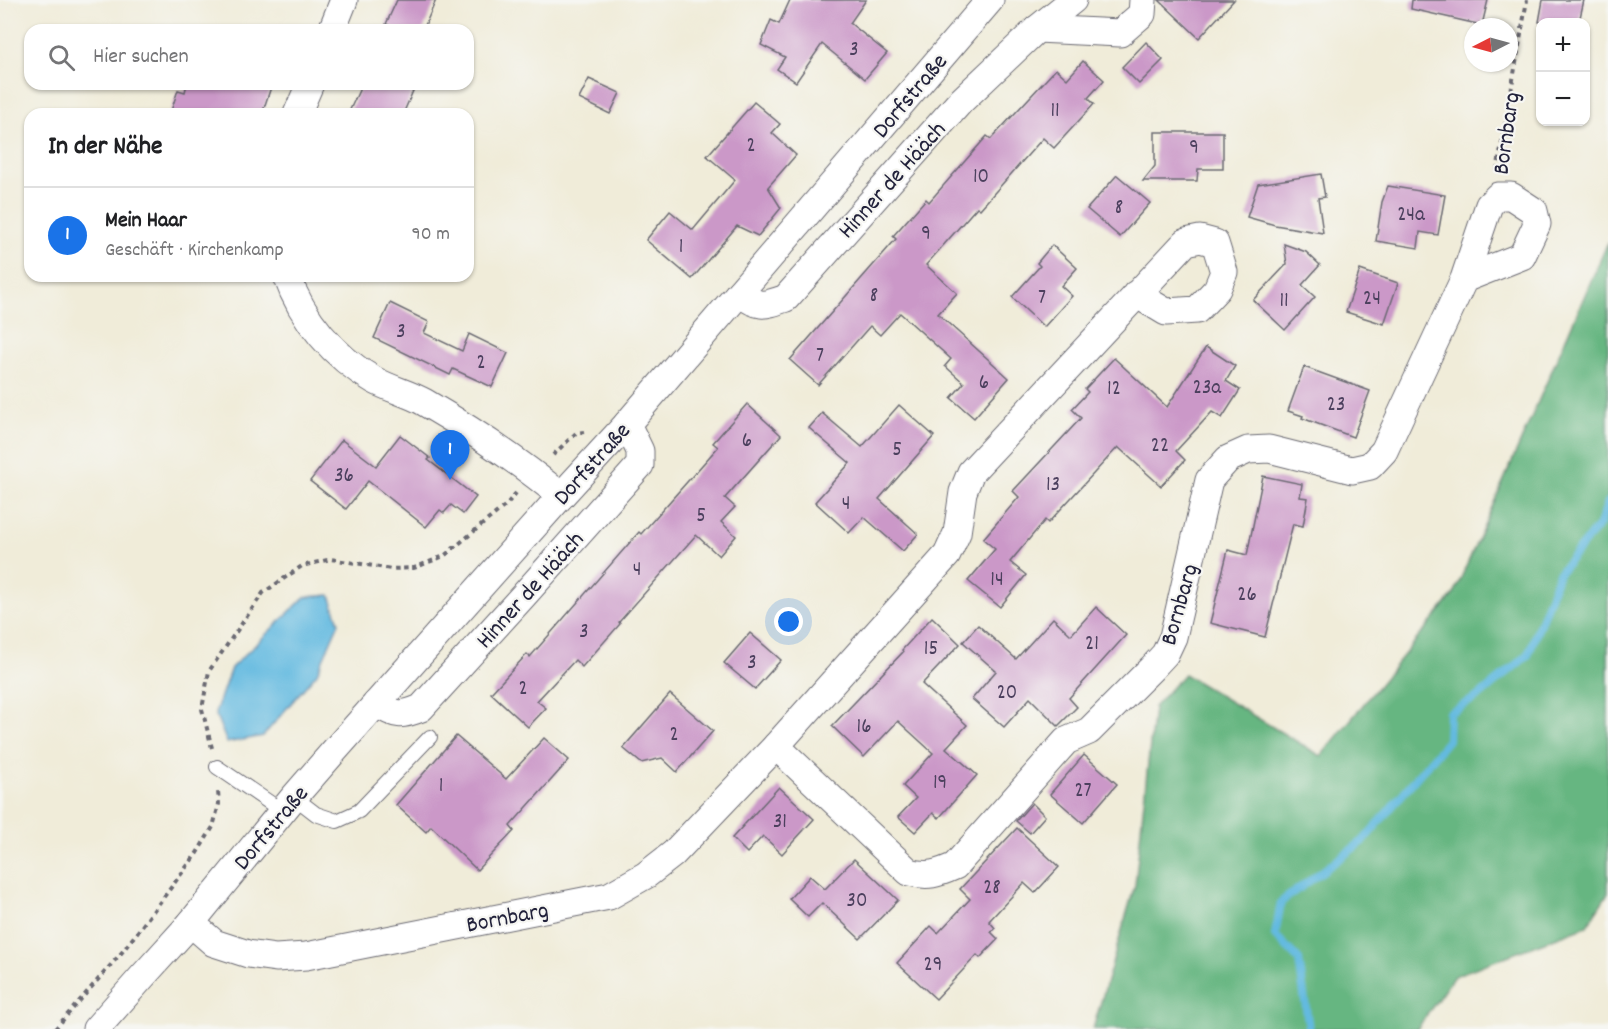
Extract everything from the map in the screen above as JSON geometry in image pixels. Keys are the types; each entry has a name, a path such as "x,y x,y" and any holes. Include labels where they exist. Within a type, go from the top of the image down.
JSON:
{"street":[{"path":"334,24 344,0"},
{"name":"Dorfstraße","path":"96,1029 191,923 288,804 627,424 990,0"},
{"name":"Hinner de Hääch","path":"739,293 753,303 768,304 786,298 960,102 1037,28 1073,0"},
{"path":"1037,28 1120,33 1142,14 1143,0"},
{"path":"300,108 307,90"},
{"name":"Bornbarg","path":"776,746 909,872 922,875 937,874 955,866 1066,741 1089,732 1165,654 1173,637 1209,480 1221,466 1228,459 1248,450 1269,449 1352,470 1370,466 1384,451 1464,279 1489,205 1498,196 1511,196 1534,211 1537,224 1522,256 1464,279"},
{"path":"289,282 310,322 338,354 374,380 421,400 481,436 534,473 561,496"},
{"name":"Bornbarg","path":"191,923 214,943 248,954 276,958 296,957 609,896 645,875 673,854 776,746 947,555 957,533 963,492 971,472 1136,294"},
{"name":"Hinner de Hääch","path":"376,704 395,714 408,713 422,708 524,595 640,465 640,451 627,424"}],"lane":[{"path":"217,767 288,804 337,821 359,811 429,737"}],"path":[{"name":"Bornbarg","path":"1498,196 1497,171 1527,0"},
{"path":"444,556 506,504 534,473"}],"green space":[{"path":"1608,242 1608,893 1587,926 1454,976 1417,1029 1093,1029 1135,885 1154,707 1184,674 1321,756 1454,594"}],"water":[{"path":"330,595 339,623 317,673 263,736 227,743 215,713 231,668 305,597"}],"building":[{"path":"397,0 436,0 426,24 386,24"},
{"path":"790,0 866,0 850,23 887,53 865,79 822,44 796,82 777,69 785,57 761,45 771,20 779,24"},
{"path":"1159,0 1234,0 1199,38"},
{"path":"1412,0 1488,0 1484,18 1464,18 1464,21 1411,9"},
{"path":"1543,0 1584,0 1580,18 1540,18"},
{"path":"1146,42 1163,60 1139,84 1122,67"},
{"path":"1083,61 1104,80 1088,98 1094,104 1054,148 1043,138 926,265 957,293 938,314 1009,378 974,418 951,398 964,383 945,366 951,359 900,313 880,335 870,326 818,385 790,360 896,239 893,236 926,199 929,202 987,136 991,139 1056,69 1067,79"},
{"path":"589,79 620,93 610,114 579,99"},
{"path":"178,90 185,92 186,90 270,90 264,108 172,108"},
{"path":"359,90 413,90 406,108 351,108"},
{"path":"754,102 780,124 772,133 796,155 768,187 781,208 758,236 737,226 692,279 646,240 670,211 693,230 735,180 707,156"},
{"path":"1155,132 1223,132 1223,169 1198,169 1197,181 1143,181 1155,166"},
{"path":"1321,174 1325,197 1318,198 1323,233 1275,225 1247,217 1258,184"},
{"path":"1117,175 1150,203 1120,237 1087,209"},
{"path":"1388,186 1445,195 1438,235 1420,232 1418,248 1376,241 1382,202"},
{"path":"1284,244 1306,252 1320,265 1302,285 1315,297 1285,330 1253,300 1287,264"},
{"path":"1052,245 1077,268 1061,286 1072,296 1044,327 1012,297 1040,266 1037,263"},
{"path":"1360,270 1398,283 1384,324 1346,312"},
{"path":"390,303 429,322 424,333 462,351 469,334 508,353 492,387 453,369 450,375 374,338"},
{"path":"1206,347 1235,366 1226,381 1240,390 1222,418 1212,412 1176,451 1185,460 1161,486 1118,447 1048,523 1045,520 1010,562 1026,575 1000,607 968,581 995,549 983,539 1019,497 1013,491 1081,418 1072,409 1088,392 1085,389 1114,358 1167,407"},
{"path":"1304,367 1370,391 1353,437 1288,411"},
{"path":"747,404 781,435 725,498 735,507 721,522 736,536 719,556 696,535 582,667 575,660 537,701 546,708 528,727 491,693 527,654 530,657 639,532 641,534 718,447 713,443"},
{"path":"899,405 934,436 879,499 918,534 903,551 864,517 849,533 815,502 850,463 809,428 822,413 862,447"},
{"path":"400,435 476,497 463,514 451,505 444,513 440,510 426,527 368,481 346,509 310,481 342,440 376,466"},
{"path":"1263,476 1302,484 1300,497 1308,498 1303,526 1293,524 1265,637 1210,623 1228,550 1247,555"},
{"path":"1096,607 1126,635 1069,698 1077,707 1058,726 1030,698 1004,727 972,699 996,671 963,642 978,625 1016,659 1053,618 1071,635"},
{"path":"932,617 960,644 922,684 967,725 946,748 977,775 939,818 933,813 915,832 898,817 916,798 903,786 933,753 898,721 864,757 832,726 903,652 902,650"},
{"path":"750,633 781,660 755,689 724,663"},
{"path":"670,694 713,731 677,772 662,758 641,763 623,748"},
{"path":"456,736 506,779 544,738 569,760 510,826 514,831 477,870 431,826 426,832 396,805"},
{"path":"1084,755 1117,784 1083,823 1050,794"},
{"path":"779,787 814,819 782,854 763,836 747,853 732,838"},
{"path":"1032,803 1045,816 1030,833 1016,821"},
{"path":"1017,828 1059,867 1035,893 1024,883 989,921 995,928 991,932 998,939 980,958 977,955 936,999 897,963 931,926 938,933 970,899 960,889"},
{"path":"854,859 898,900 860,939 822,903 808,917 789,899 810,876 825,889"}],"waterway":[{"path":"1309,1029 1299,960 1275,935 1281,902 1363,841 1448,740 1449,713 1479,696 1528,655 1559,573 1600,524 1608,502"}],"place":[{"name":"Mein Haar","path":"450,480"}]}
